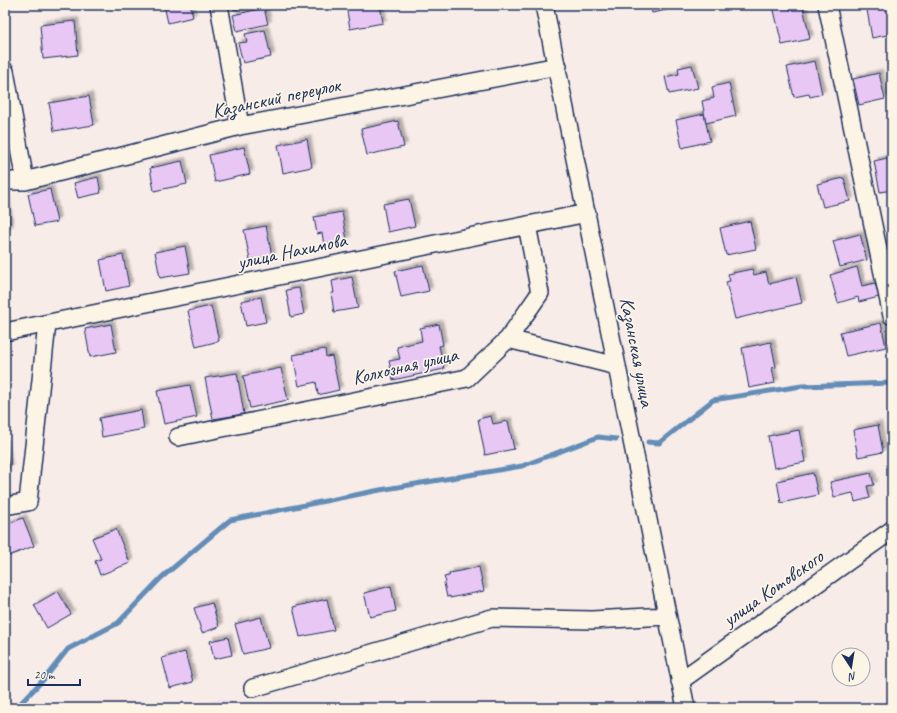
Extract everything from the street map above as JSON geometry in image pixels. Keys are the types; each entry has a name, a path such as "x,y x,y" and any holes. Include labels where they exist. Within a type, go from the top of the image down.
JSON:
{"street":[{"path":"219,5 240,126"},
{"name":"Казанская улица","path":"544,5 558,66 686,708"},
{"path":"827,5 892,316"},
{"name":"Казанский переулок","path":"5,181 25,181 240,126 558,66"},
{"path":"5,72 25,181"},
{"name":"улица Нахимова","path":"5,332 587,213"},
{"name":"Колхозная улица","path":"178,437 467,378 508,339 540,293 527,225"},
{"path":"5,506 28,502 47,324"},
{"path":"508,339 617,366"},
{"name":"улица Котовского","path":"680,681 892,530"},
{"path":"253,688 492,618 592,620 667,616"}],"shaded area":[{"path":"222,698 249,708 189,708"}],"building":[{"path":"164,5 190,5 193,17 168,23"},
{"path":"233,5 257,5 234,10"},
{"path":"346,5 380,5 383,23 350,29"},
{"path":"650,5 670,5 671,9 652,13"},
{"path":"789,5 790,10 803,7 810,39 782,45 773,6"},
{"path":"892,5 892,34 872,38 867,10"},
{"path":"264,8 268,24 237,31 233,15"},
{"path":"75,21 78,55 43,59 40,25"},
{"path":"265,30 271,57 243,63 238,43 247,42 245,34"},
{"path":"815,61 822,94 810,97 809,94 794,97 787,67"},
{"path":"692,65 698,88 669,94 665,77 679,74 678,68"},
{"path":"879,73 885,99 859,105 853,79"},
{"path":"729,83 736,116 706,123 702,101 714,98 712,87"},
{"path":"89,96 94,125 54,131 49,103"},
{"path":"704,114 710,141 682,148 676,120"},
{"path":"398,121 404,147 367,155 361,129"},
{"path":"307,139 312,167 283,173 278,145"},
{"path":"244,147 250,174 215,182 209,155"},
{"path":"892,157 892,190 880,192 874,161"},
{"path":"182,161 187,184 154,191 150,168"},
{"path":"98,177 101,193 78,198 74,183"},
{"path":"844,178 850,201 823,207 817,184"},
{"path":"50,189 57,222 35,226 28,194"},
{"path":"5,197 10,229 5,230"},
{"path":"409,199 415,226 388,232 383,204"},
{"path":"342,212 347,240 324,245 322,233 317,234 314,217"},
{"path":"750,221 756,249 726,255 720,228"},
{"path":"266,226 272,256 250,260 244,230"},
{"path":"860,234 867,260 840,267 833,241"},
{"path":"185,246 190,273 160,278 155,252"},
{"path":"123,255 129,286 106,291 100,260"},
{"path":"423,265 429,291 401,297 395,271"},
{"path":"857,267 862,286 875,283 879,297 859,302 858,297 838,303 830,275"},
{"path":"752,269 754,275 766,272 769,284 796,277 802,303 735,319 726,282 730,281 728,274"},
{"path":"352,277 358,308 334,312 331,293 334,293 332,281"},
{"path":"299,288 304,314 291,317 286,290"},
{"path":"261,297 266,322 246,326 241,301"},
{"path":"211,306 219,341 196,347 188,311"},
{"path":"881,323 886,347 846,356 840,332"},
{"path":"111,324 116,352 90,357 85,329"},
{"path":"439,324 443,345 439,346 444,369 393,380 389,361 400,359 397,347 422,341 420,328"},
{"path":"771,342 776,367 772,368 775,383 749,388 742,348"},
{"path":"325,349 326,357 332,356 339,390 318,395 316,382 299,386 293,355"},
{"path":"281,368 288,400 250,408 243,376"},
{"path":"237,373 244,414 213,419 205,378"},
{"path":"190,385 197,417 164,424 157,391"},
{"path":"141,410 144,429 102,437 99,418"},
{"path":"491,416 493,424 508,421 514,449 485,455 478,419"},
{"path":"878,425 883,452 858,457 853,430"},
{"path":"799,430 805,462 774,468 768,436"},
{"path":"5,443 9,469 5,469"},
{"path":"813,473 818,495 781,503 777,481"},
{"path":"871,473 874,485 867,486 870,498 855,502 853,493 834,497 830,482"},
{"path":"23,518 34,546 6,557 5,525"},
{"path":"116,529 130,563 100,575 95,561 101,559 92,538"},
{"path":"479,567 484,591 450,598 450,596 447,597 444,583 446,582 444,577 449,576 450,573"},
{"path":"391,586 396,611 370,617 364,593"},
{"path":"58,591 71,614 47,628 34,605"},
{"path":"327,599 334,630 300,637 293,607"},
{"path":"212,603 219,627 202,633 194,608"},
{"path":"261,617 269,648 243,654 235,624"},
{"path":"228,637 232,655 214,659 210,641"},
{"path":"185,652 193,682 170,688 162,658"}],"waterway":[{"path":"648,442 659,443 713,400 802,386 892,383"},
{"path":"16,708 45,678 68,649 118,623 161,578 230,520 380,490 522,466 598,437 616,439"}]}
